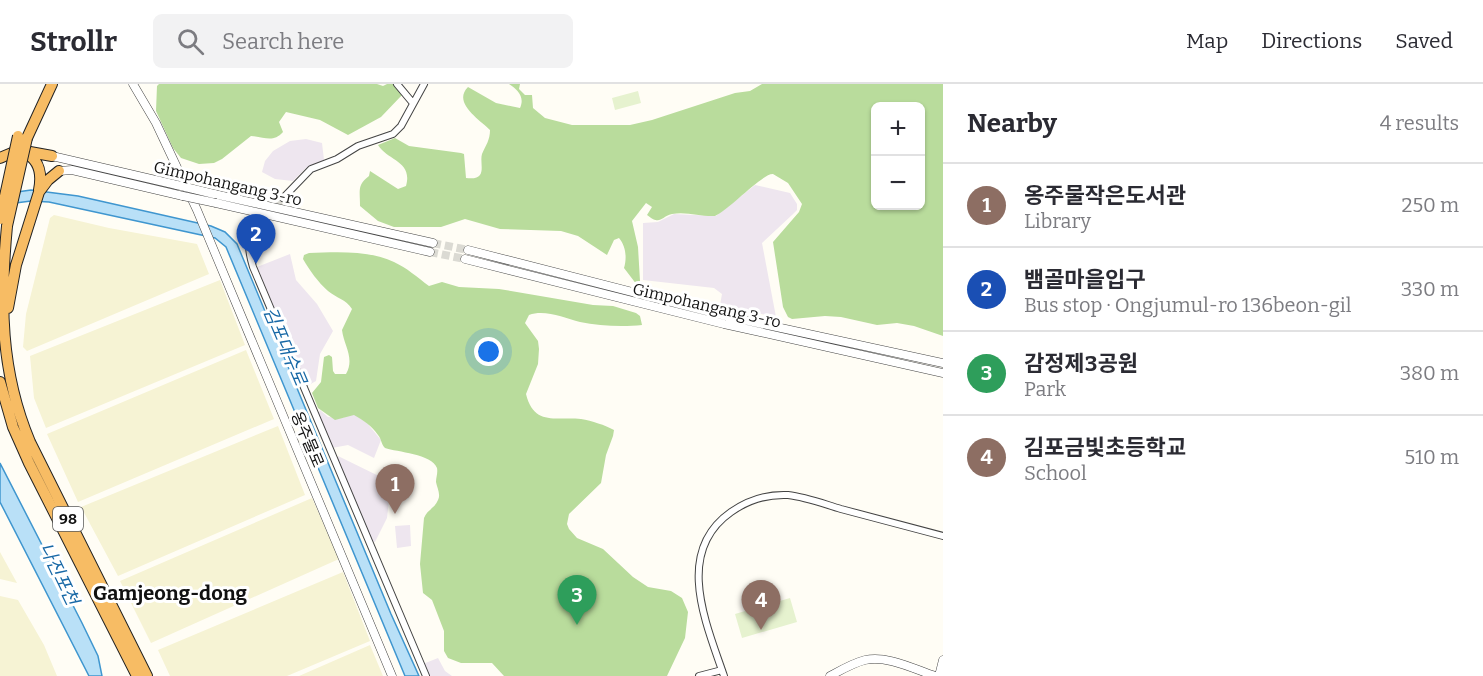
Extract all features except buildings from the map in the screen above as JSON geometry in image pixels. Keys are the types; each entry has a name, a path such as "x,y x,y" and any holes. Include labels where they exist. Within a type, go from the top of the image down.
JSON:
{"highway":[{"name":"98","path":"49,84 22,137 3,222 2,309 6,356 16,408 26,433 147,676"},
{"path":"0,158 19,150 52,156"},
{"path":"6,356 11,285 39,192 40,172 35,160 32,156 19,150"},
{"path":"39,192 59,171"},
{"name":"98","path":"0,382 13,427 29,463 137,676"}],"street":[{"name":"옹주물로","path":"133,84 156,123 212,244 392,676"},
{"path":"397,84 412,102"},
{"path":"284,198 310,169 337,159 358,146 393,134 401,126 412,102 424,84"},
{"name":"Gimpohangang 3-ro","path":"52,156 434,243"},
{"name":"Gimpohangang 3-ro","path":"59,171 72,170 430,252"},
{"path":"260,226 248,244 250,256 426,676"},
{"name":"Gimpohangang 3-ro","path":"468,250 730,317 943,363"},
{"name":"Gimpohangang 3-ro","path":"465,259 724,324 943,373"},
{"path":"699,676 723,673 700,594 698,570 703,549 712,532 721,520 736,508 758,498 790,495 943,536"},
{"path":"830,676 860,661 874,658 937,676 943,660"}],"shaded area":[{"path":"306,139 322,143 324,160 306,168 293,181 275,179 262,172 265,161 273,151 290,141"},
{"path":"755,185 790,193 797,204 797,210 762,243 776,317 720,305 722,294 714,288 643,280 643,223 658,222 674,214 716,216"},
{"path":"54,215 109,228 197,244 209,274 27,351 23,347 26,314 50,218"},
{"path":"290,254 296,280 317,304 333,331 320,354 316,381 307,386 257,267"},
{"path":"220,280 245,345 46,428 34,398 30,356"},
{"path":"246,350 274,419 78,502 47,434"},
{"path":"320,410 328,417 343,418 354,414 367,423 381,440 374,458 348,445 332,448 318,415"},
{"path":"278,426 305,495 118,576 81,507"},
{"path":"338,456 391,482 387,518 375,542 372,541 338,464"},
{"path":"312,498 339,559 151,643 120,581"},
{"path":"410,525 411,546 397,548 395,526"},
{"path":"0,552 17,583 0,579"},
{"path":"343,572 370,641 287,676 170,676 158,650"},
{"path":"0,596 18,600 44,645 57,676 0,676"},
{"path":"370,645 383,676 299,676"},
{"path":"438,658 445,671 452,676 429,676 423,664"}],"green space":[{"path":"159,84 377,84 383,86 396,84 403,94 381,117 348,135 320,120 286,112 279,122 283,132 276,137 251,136 222,159 214,163 199,164 181,158 173,148 156,111"},
{"path":"509,84 520,84 519,89 525,95 532,95 533,108 545,118 572,125 630,125 735,93 750,91 762,84 943,84 943,336 897,323 877,325 841,317 792,319 788,317 783,307 773,242 799,212 802,204 788,183 773,174 762,179 715,216 677,213 655,220 647,215 652,207 646,203 632,221 638,247 640,281 637,285 624,268 625,252 619,238 614,240 607,255 578,236 561,231 500,229 465,219 441,227 394,227 378,221 360,206 361,185 369,176 370,171 398,189 406,186 406,171 403,166 378,145 395,138 409,146 464,154 466,178 478,177 482,171 481,158 489,140 490,130 469,111 463,99 464,93 468,87 496,103 520,108 522,100 518,91"},
{"path":"638,91 641,103 615,110 612,98"},
{"path":"309,253 374,255 403,267 429,286 442,282 459,287 499,289 593,305 613,306 640,316 642,325 619,326 580,322 541,313 529,315 525,323 538,341 539,349 538,364 526,394 530,404 541,416 581,419 614,430 606,455 601,483 569,514 567,524 577,538 603,549 633,577 648,587 671,591 682,598 688,612 685,638 667,676 504,676 492,663 461,663 448,658 444,651 444,631 432,600 423,593 420,564 424,518 439,498 436,482 437,468 434,463 422,457 385,448 373,429 354,415 335,420 318,408 312,393 321,382 324,357 329,355 332,357 335,374 346,374 349,357 342,330 352,309 328,291 314,276 303,259 304,255"},
{"path":"790,598 797,622 742,638 735,614"}],"water":[{"path":"31,190 78,196 211,226 225,232 237,244 419,676 405,676 226,247 215,238 49,202 31,201 0,205 3,194"},
{"path":"0,463 98,656 102,676 89,676 0,502"}],"tunnel":[{"path":"260,226 283,198"},
{"path":"433,243 468,250"},
{"path":"430,252 465,259"}],"place":[{"name":"뱀골마을입구","path":"256,264"},
{"name":"옹주물작은도서관","path":"395,514"},
{"name":"감정제3공원","path":"577,625"},
{"name":"김포금빛초등학교","path":"761,630"}],"district":[{"name":"Gamjeong-dong","path":"170,593"}],"water label":[{"name":"김포대수로","path":"285,346"},
{"name":"나진포천","path":"59,574"}]}
